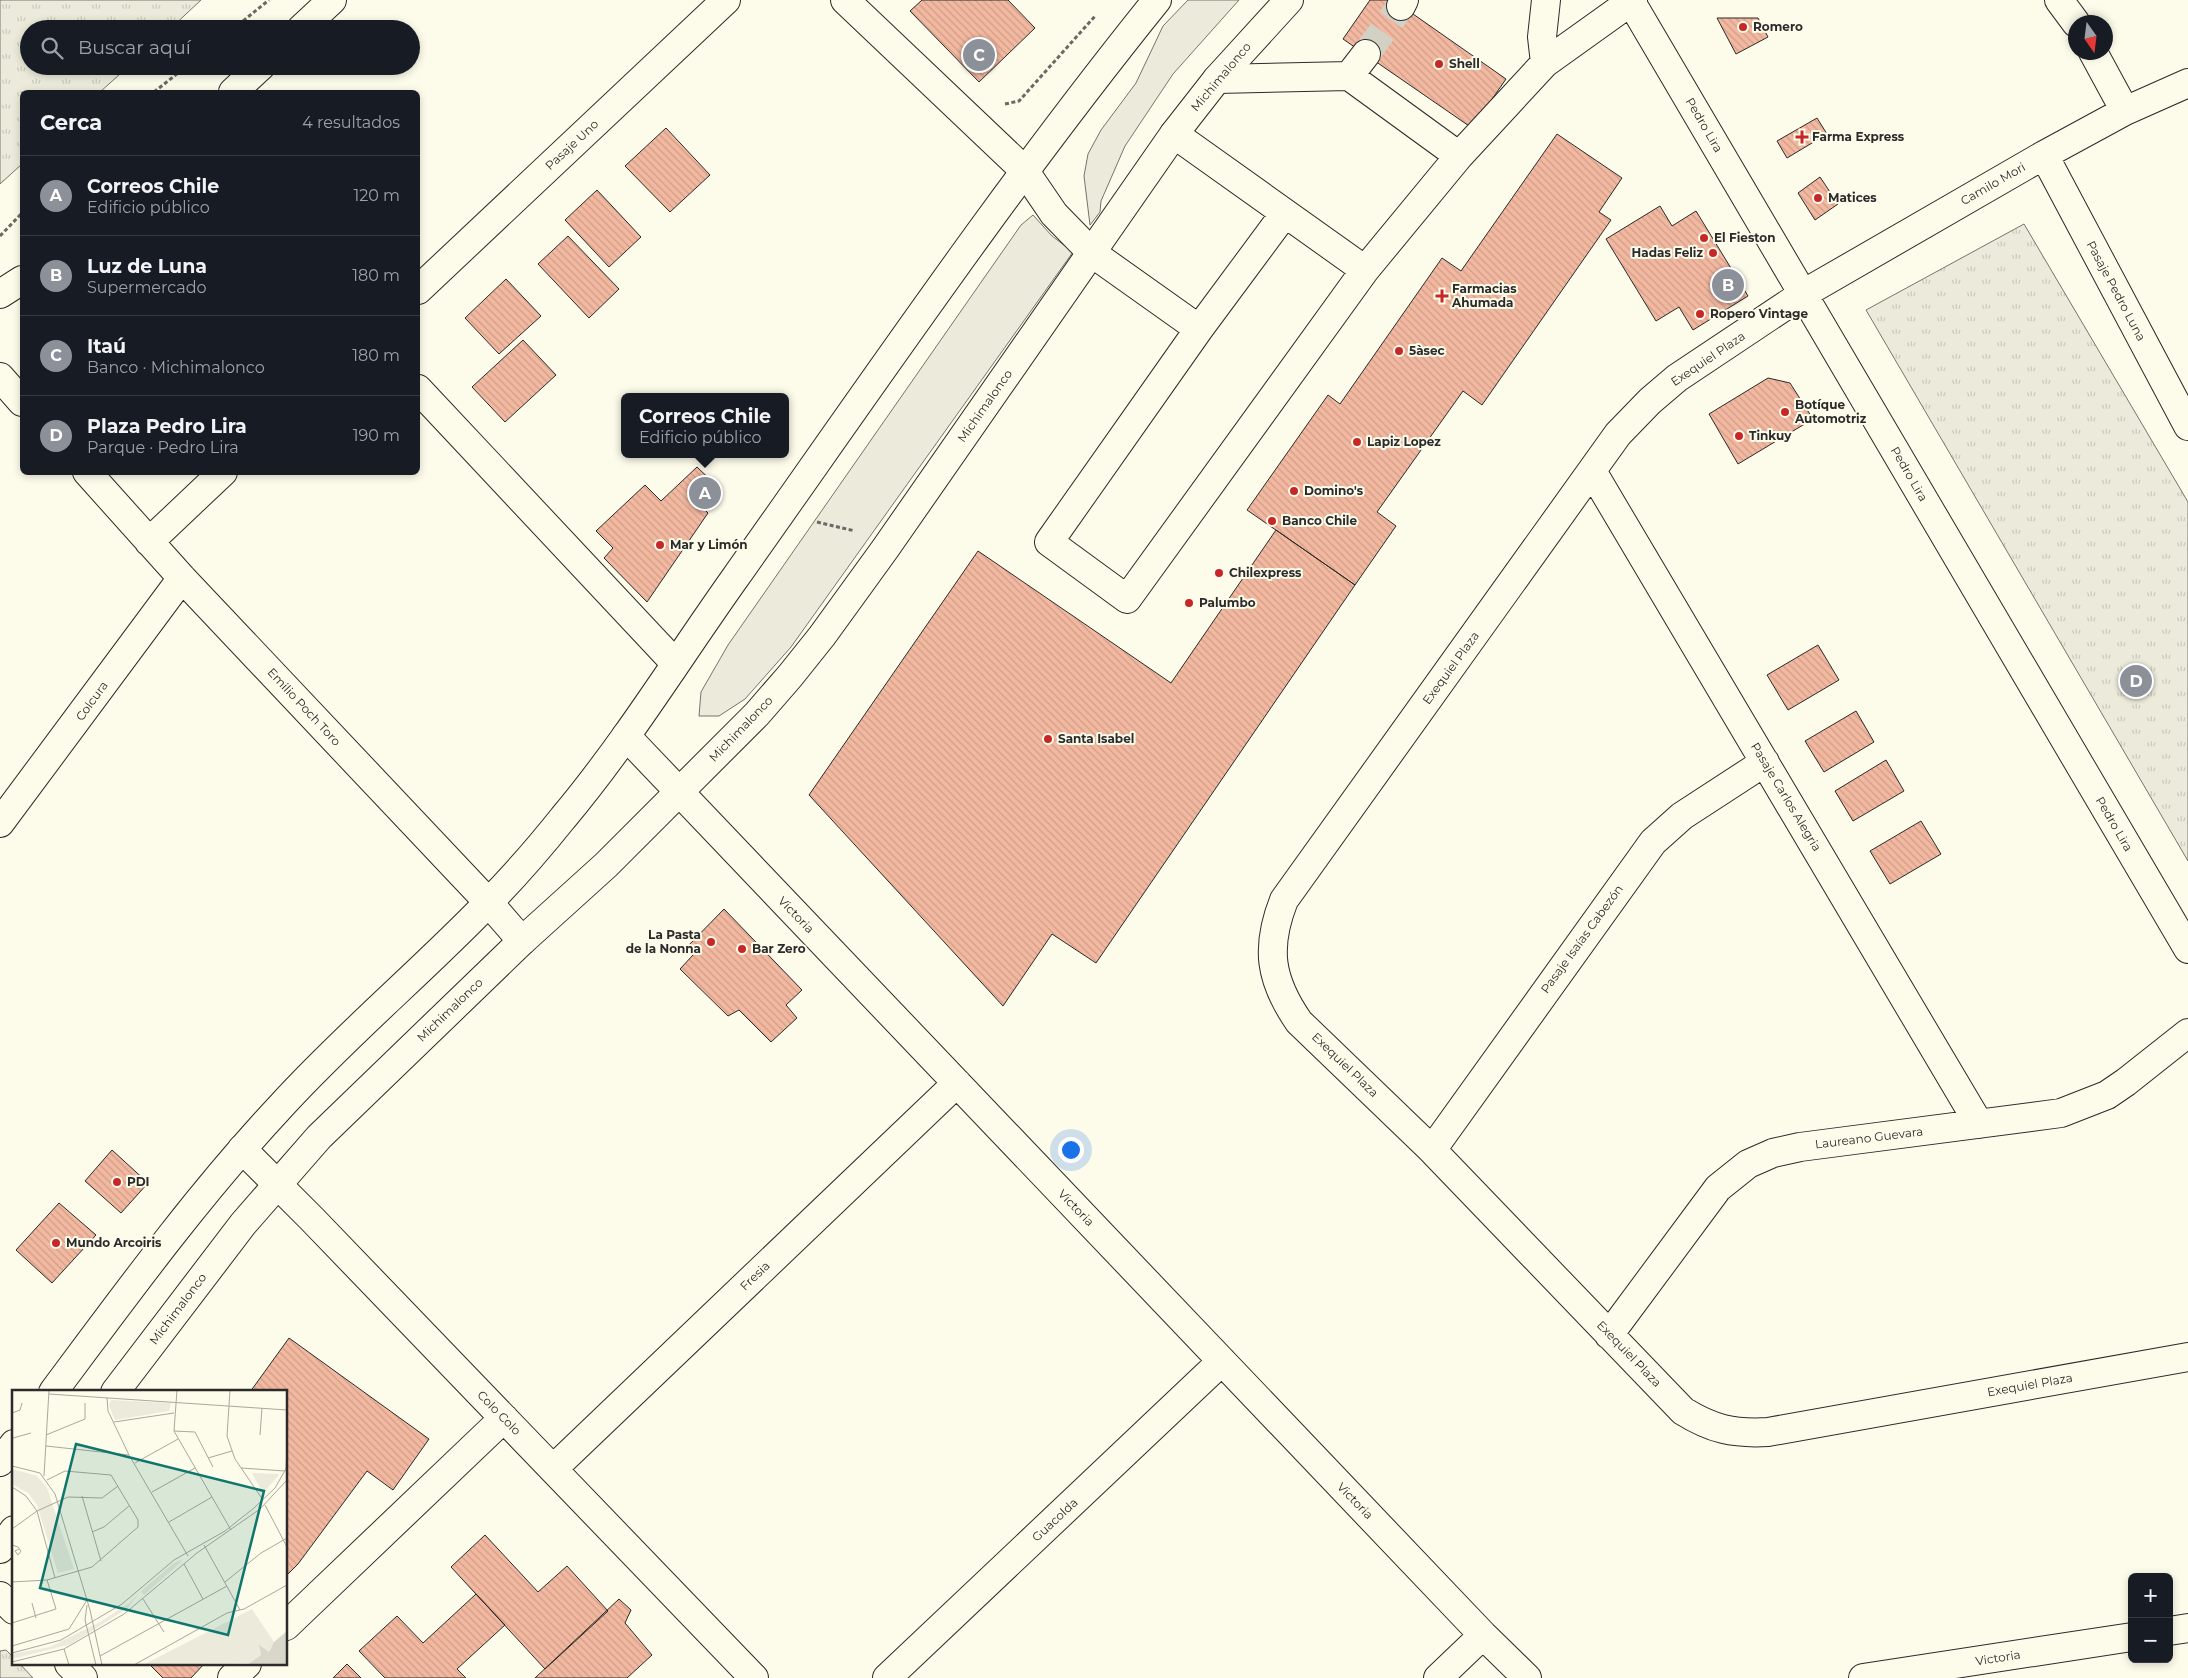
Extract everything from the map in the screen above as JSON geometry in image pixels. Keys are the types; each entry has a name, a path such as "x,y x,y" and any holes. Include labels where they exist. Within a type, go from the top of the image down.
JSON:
{"street":[{"path":"311,20 332,0"},
{"name":"Pasaje Uno","path":"420,288 726,0"},
{"path":"845,0 1024,170 1054,214 1092,253 1199,329"},
{"path":"54,1390 158,1250 242,1149 297,1090 489,903 565,816 626,736 675,663 1024,170 1083,92 1157,0"},
{"name":"Michimalonco","path":"117,1390 243,1224 276,1184 338,1118 522,941 606,865 680,793 757,714 790,676 822,636 885,549 1174,134 1217,79 1289,0"},
{"path":"1545,63 1542,38 1546,0"},
{"path":"2060,0 2070,15"},
{"path":"1285,213 1199,329 1049,542 1127,599 1365,270 1459,156 1545,63 1632,1"},
{"name":"Pedro Lira","path":"1632,1 2188,949"},
{"path":"1349,76 1366,54"},
{"path":"2097,60 2124,111"},
{"path":"235,90 251,75"},
{"path":"1217,79 1349,76 1459,156"},
{"name":"Camilo Mori","path":"1803,294 2124,111 2188,83"},
{"path":"1174,134 1365,270"},
{"name":"Pasaje Pedro Luna","path":"2044,155 2188,426"},
{"path":"0,294 20,281"},
{"name":"Exequiel Plaza","path":"1803,294 1677,378 1650,401 1618,434 1290,892 1276,918 1272,937 1272,957 1276,980 1285,1002 1299,1022 1432,1150 1682,1411 1713,1427 1743,1433 1768,1432 2188,1357"},
{"path":"0,377 20,400"},
{"path":"420,391 675,663"},
{"name":"Pasaje Carlos Alegria","path":"1592,471 1979,1124"},
{"name":"Emilio Poch Toro","path":"89,475 182,578 489,903 522,941"},
{"path":"149,542 219,475"},
{"name":"Colcura","path":"0,823 182,578"},
{"name":"Victoria","path":"626,736 1483,1635 1527,1678"},
{"name":"Pasaje Isaías Cabezón","path":"1432,1150 1653,842 1682,816 1765,762"},
{"name":"Laureano Guevara","path":"1609,1334 1718,1188 1748,1164 1773,1153 1800,1147 2061,1113 2107,1095 2188,1033"},
{"name":"Fresia","path":"553,1470 957,1083"},
{"name":"Colo Colo","path":"242,1149 754,1678"},
{"name":"Guacolda","path":"887,1678 1222,1361"},
{"path":"288,1624 504,1418"},
{"path":"0,1462 12,1447"},
{"path":"0,1550 12,1533"},
{"path":"0,1596 12,1608"},
{"path":"2173,1630 2188,1628"},
{"path":"1438,1678 1483,1635"},
{"name":"Victoria","path":"1864,1678 2128,1638"},
{"path":"71,1666 83,1678"},
{"path":"232,1678 245,1666"}],"path":[{"path":"244,20 269,0"},
{"path":"1001,104 1019,101 1097,14"},
{"path":"157,90 176,75"},
{"path":"0,236 20,216"},
{"path":"812,530 817,522 858,531 885,549"}],"green space":[{"path":"0,0 201,0 180,20 20,20 20,75 119,75 102,90 20,90 20,166 0,184"},
{"path":"1188,0 1239,0 1173,74 1125,146 1101,201 1100,212 1090,225 1084,176 1088,154 1101,130 1136,83 1163,26"},
{"path":"1033,215 1052,236 1073,252 791,647 745,699 719,716 699,716 701,692 728,645 1021,225"},
{"path":"2024,224 2188,502 2188,861 1866,310"},
{"path":"6,1650 12,1656 12,1666 22,1666 33,1678 0,1678 0,1651"}],"building":[{"path":"922,0 1008,0 1035,28 979,82 910,11"},
{"path":"1370,0 1393,0 1506,79 1472,128 1343,39"},
{"name":"Romero","path":"1717,18 1758,18 1768,37 1736,54"},
{"name":"Farma Express","path":"1817,118 1827,134 1787,158 1777,141"},
{"path":"666,128 710,175 670,212 625,166"},
{"path":"1557,134 1622,178 1599,212 1611,220 1482,405 1463,391 1377,512 1396,526 1355,585 1247,510 1328,395 1340,404 1442,258 1461,271"},
{"name":"Matices","path":"1820,177 1838,204 1815,220 1798,193"},
{"path":"597,190 641,237 609,267 565,220"},
{"path":"1660,206 1672,226 1696,211 1748,296 1693,330 1679,307 1656,321 1606,239"},
{"path":"568,236 619,289 589,318 538,264"},
{"path":"506,279 541,316 499,354 465,318"},
{"path":"523,340 556,375 505,422 472,387"},
{"path":"1768,378 1790,383 1813,419 1738,464 1709,414"},
{"path":"697,467 720,489 703,508 708,513 647,602 604,558 613,548 596,531 645,485 661,501"},
{"name":"Santa Isabel","path":"1276,530 1355,585 1096,963 1052,934 1003,1006 809,795 978,551 1171,683"},
{"path":"1818,645 1839,680 1788,710 1767,675"},
{"path":"1856,711 1874,742 1824,772 1805,741"},
{"path":"1886,760 1904,791 1853,821 1835,791"},
{"path":"1921,821 1941,854 1890,884 1870,851"},
{"path":"724,909 802,990 786,1005 797,1018 771,1042 739,1010 728,1016 680,969 693,955 685,949"},
{"name":"PDI","path":"112,1150 148,1183 121,1213 85,1181"},
{"name":"Mundo Arcoiris","path":"59,1203 96,1235 52,1283 16,1250"},
{"path":"289,1338 429,1439 393,1490 367,1471 298,1564 288,1574 288,1390 251,1390"},
{"path":"485,1535 538,1592 567,1566 608,1611 545,1669 451,1567"},
{"path":"476,1594 505,1625 457,1669 466,1678 385,1678 359,1651 397,1616 423,1643"},
{"path":"619,1599 631,1610 625,1623 652,1655 627,1678 535,1678"},
{"path":"347,1664 361,1678 333,1678"},
{"path":"151,1666 202,1666 191,1678 163,1678"}],"tunnel":[{"path":"1366,54 1401,6"}],"place":[{"name":"Romero","path":"1743,27"},
{"name":"Itaú","path":"979,55"},
{"name":"Shell","path":"1439,64"},
{"name":"Farma Express","path":"1802,137"},
{"name":"Matices","path":"1818,198"},
{"name":"El Fieston","path":"1704,238"},
{"name":"Hadas Feliz","path":"1713,253"},
{"name":"Luz de Luna","path":"1728,285"},
{"name":"Farmacias Ahumada","path":"1442,296"},
{"name":"Ropero Vintage","path":"1700,314"},
{"name":"5àsec","path":"1399,351"},
{"name":"Botíque Automotriz","path":"1785,412"},
{"name":"Tinkuy","path":"1739,436"},
{"name":"Lapiz Lopez","path":"1357,442"},
{"name":"Domino's","path":"1294,491"},
{"name":"Correos Chile","path":"705,493"},
{"name":"Banco Chile","path":"1272,521"},
{"name":"Mar y Limón","path":"660,545"},
{"name":"Chilexpress","path":"1219,573"},
{"name":"Palumbo","path":"1189,603"},
{"name":"Plaza Pedro Lira","path":"2136,681"},
{"name":"Santa Isabel","path":"1048,739"},
{"name":"La Pasta de la Nonna","path":"711,942"},
{"name":"Bar Zero","path":"742,949"},
{"name":"PDI","path":"117,1182"},
{"name":"Mundo Arcoiris","path":"56,1243"}]}
